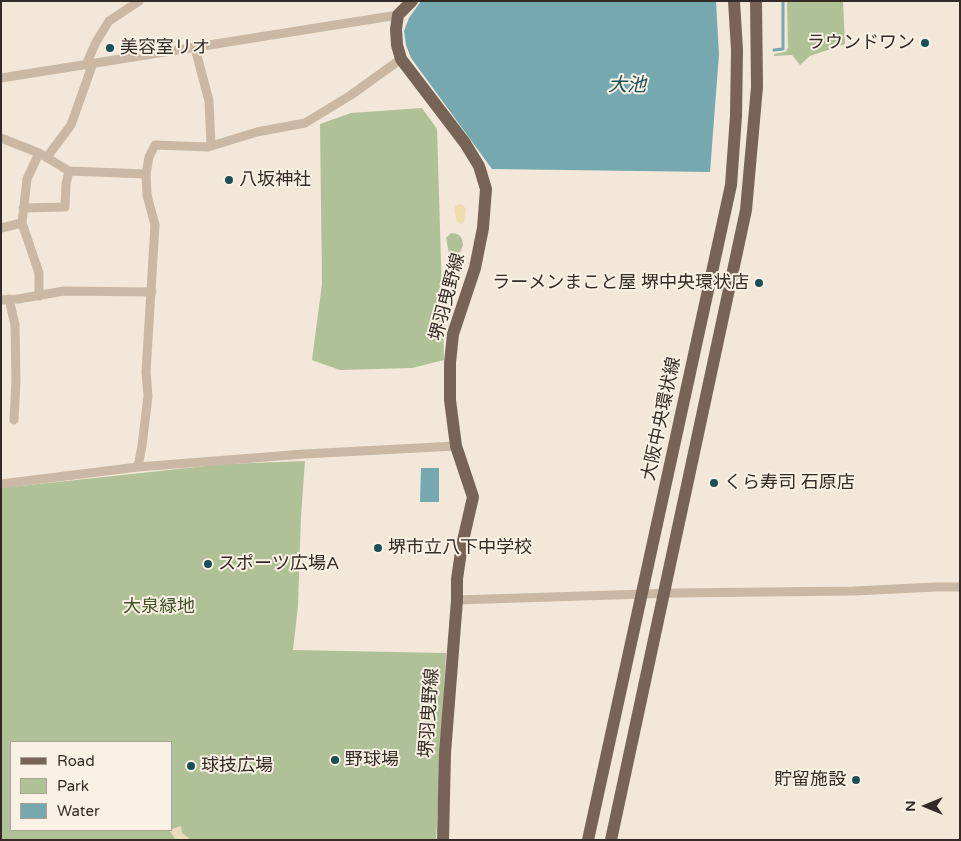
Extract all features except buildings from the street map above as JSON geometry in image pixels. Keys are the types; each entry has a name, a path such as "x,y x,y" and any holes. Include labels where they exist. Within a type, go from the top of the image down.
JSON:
{"main road":[{"path":"398,14 412,1"},
{"name":"大阪中央環状線","path":"588,840 731,185 736,116 737,50 734,1"},
{"path":"611,840 746,210 758,87 756,1"},
{"name":"堺羽曳野線","path":"398,14 396,29 397,45 402,59 465,143 479,166 486,189 484,228 475,268 453,334 450,363 450,400 456,446 473,496 457,579 445,753 443,840"}],"street":[{"path":"39,296 39,273 22,223 27,179 43,155 71,125 96,42 109,21 139,1"},
{"path":"1,78 398,14"},
{"path":"195,48 209,101 211,145"},
{"path":"138,468 148,396 146,372 155,225 147,195 146,174 149,156 155,145 208,147 257,132 305,124 351,95 402,59"},
{"path":"1,138 43,155 70,171 146,174"},
{"path":"23,208 66,207 66,184 70,171"},
{"path":"1,228 22,223"},
{"path":"12,416 15,325 5,300 64,291 152,292"},
{"path":"1,484 138,468 304,454 456,446"},
{"path":"457,600 676,593 854,591 935,586 960,587"}],"green space":[{"path":"787,1 843,1 845,44 810,56 800,65 792,55 774,56 774,54 785,52 788,48"},
{"path":"422,108 437,129 444,360 412,368 340,370 312,360 322,284 320,124 351,113"},
{"path":"451,233 460,236 463,245 458,258 459,269 457,274 451,276 446,273 445,269 449,253 446,238"},
{"name":"大泉緑地","path":"305,461 298,606 293,650 446,653 436,840 1,840 1,488 225,464"}],"sand":[{"path":"462,204 466,209 464,221 461,224 457,222 454,210 456,205"}],"shaded area":[{"path":"181,826 182,833 191,840 176,840 170,831 172,831 172,829"}],"water":[{"name":"大池","path":"421,1 716,1 719,54 710,172 492,169 411,58 406,45 404,31 409,18"},
{"path":"421,468 439,468 439,502 420,502"}],"waterway":[{"path":"774,50 783,49 783,1"}],"place":[{"name":"ラウンドワン","path":"925,43"},
{"name":"美容室リオ","path":"110,48"},
{"name":"八坂神社","path":"229,180"},
{"name":"ラーメンまこと屋 堺中央環状店","path":"759,283"},
{"name":"くら寿司 石原店","path":"714,483"},
{"name":"堺市立八下中学校","path":"378,548"},
{"name":"スポーツ広場A","path":"208,564"},
{"name":"野球場","path":"335,760"},
{"name":"球技広場","path":"191,766"},
{"name":"貯留施設","path":"856,780"}]}
